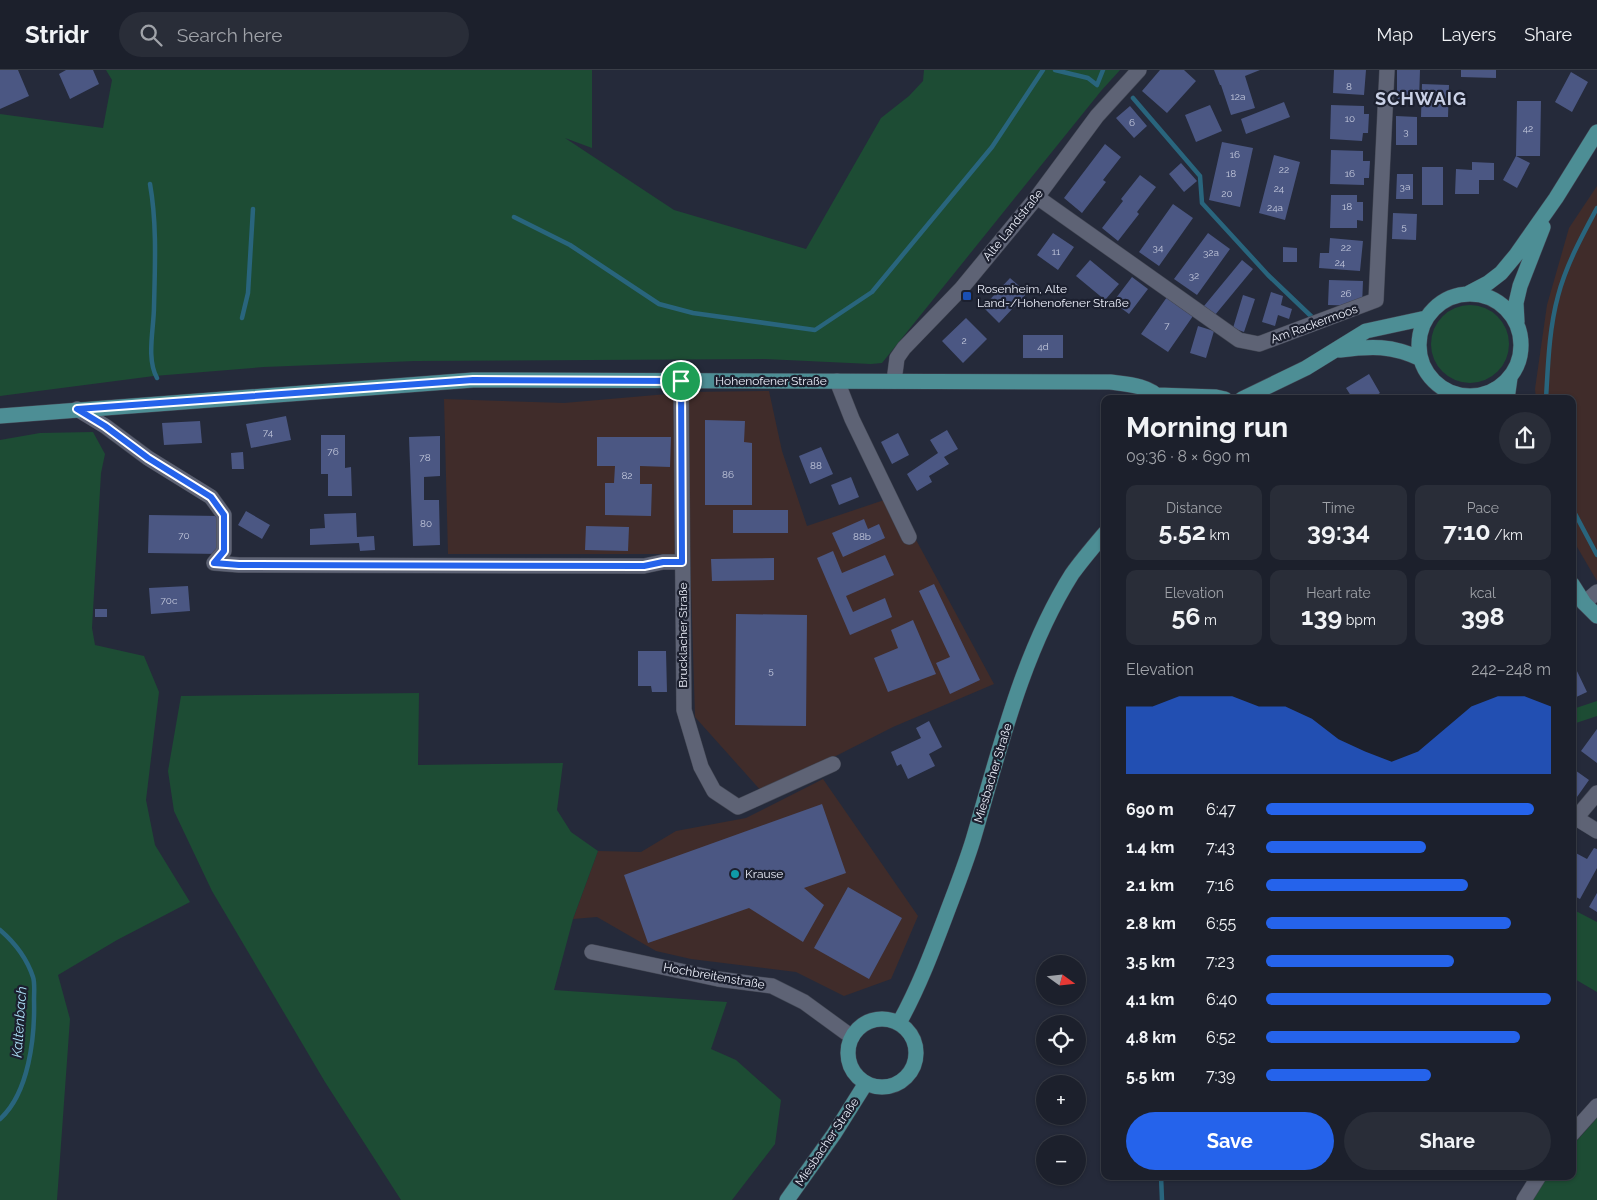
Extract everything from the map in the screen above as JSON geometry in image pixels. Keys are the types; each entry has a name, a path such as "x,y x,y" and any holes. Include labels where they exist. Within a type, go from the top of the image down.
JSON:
{"main road":[{"path":"1458,395 1443,388 1429,376 1421,359 1418,345 1420,331 1426,318 1438,305 1452,296 1469,293 1488,283 1501,273 1556,198 1597,132"},
{"path":"1507,395 1510,378 1519,361 1522,342 1517,323 1516,303 1520,286 1556,198"},
{"path":"1469,293 1489,296 1506,307 1517,323"},
{"path":"1250,395 1306,368 1366,331 1426,318"},
{"path":"1334,351 1370,346 1394,349 1421,359"},
{"path":"1481,395 1496,390 1510,378"},
{"name":"Hohenofener Straße","path":"0,416 473,380 1110,382 1136,386 1154,395"},
{"name":"Miesbacher Straße","path":"899,1023 928,961 956,889 972,843 1022,678 1044,626 1072,574 1101,538"},
{"path":"1576,590 1584,603 1597,616"},
{"path":"889,1019 899,1023 908,1031 914,1041 916,1052 914,1064 900,1082 889,1086 877,1087 866,1083 857,1077 850,1063 848,1047 852,1037 858,1028 867,1022 889,1019"},
{"name":"Miesbacher Straße","path":"787,1200 834,1134 866,1083"}],"street":[{"name":"Alte Landstraße","path":"894,381 897,358 904,348 961,289 1037,197 1097,116 1139,70"},
{"name":"Am Rackermoos","path":"1037,197 1238,340 1259,344 1376,300 1388,70"},
{"name":"Brucklacher Straße","path":"681,381 684,710 701,767 714,791 738,807 833,764"},
{"name":"Hohenofener Straße","path":"837,381 852,419 909,537"},
{"path":"77,409 105,426 148,458 211,497 224,515 224,551 214,563 239,565 644,566 663,562 682,562"},
{"path":"1584,603 1597,592"},
{"path":"1597,793 1576,818 1597,831"},
{"name":"Hochbreitenstraße","path":"592,952 718,979 772,986 804,1002 852,1037"},
{"path":"1576,1130 1597,1106"},
{"path":"1524,1200 1536,1180"}],"shaded area":[{"path":"1597,186 1597,581 1576,545 1576,395 1536,395 1535,389 1547,305 1569,228"},
{"path":"769,391 782,451 807,526 896,496 908,525 994,684 893,727 763,793 695,717 690,554 448,554 444,399 564,403 690,392"},
{"path":"823,779 918,916 891,979 844,996 796,972 691,959 656,951 597,917 573,919 598,851 641,852 676,831 746,818"}],"green space":[{"path":"106,70 592,70 592,148 565,138 674,210 806,249 881,118 909,96 923,81 924,70 1120,70 1101,91 882,363 765,359 415,361 264,367 154,376 0,396 0,114 103,128 112,80"},
{"path":"1470,305 1485,308 1502,322 1506,329 1509,344 1506,359 1492,376 1485,380 1470,383 1455,380 1438,366 1434,359 1431,344 1434,329 1448,312 1455,308"},
{"path":"93,432 105,454 101,473 92,628 95,645 144,656 159,692 146,800 155,845 190,902 117,940 58,975 70,1019 57,1200 0,1200 0,440 40,433"},
{"path":"419,693 418,765 563,763 557,810 571,832 598,851 573,919 554,990 727,1002 711,1049 736,1060 781,1100 775,1144 732,1200 401,1200 325,1082 212,891 174,811 168,771 181,696"},
{"path":"1597,701 1597,716 1576,723 1576,708"},
{"path":"1576,911 1597,922 1597,992 1576,980"},
{"path":"1597,1118 1597,1200 1531,1200 1545,1180 1576,1180 1576,1142"}],"building":[{"path":"0,70 18,70 29,96 0,109"},
{"path":"66,70 93,70 99,84 70,99 59,74"},
{"path":"1160,70 1184,70 1196,81 1167,113 1142,91"},
{"path":"1214,70 1260,70 1245,76 1255,108 1231,115"},
{"path":"1334,70 1366,70 1364,95 1333,93"},
{"path":"1397,70 1420,70 1419,100 1397,99"},
{"path":"1461,70 1496,70 1496,78 1461,77"},
{"path":"1571,72 1588,82 1572,112 1555,102"},
{"path":"1422,84 1449,85 1448,117 1421,117"},
{"path":"1517,101 1541,101 1540,156 1516,156"},
{"path":"1284,102 1290,117 1246,134 1241,119"},
{"path":"1210,105 1222,131 1196,142 1185,115"},
{"path":"1331,105 1364,106 1364,114 1369,114 1368,133 1363,133 1362,141 1330,139"},
{"path":"1130,106 1147,126 1134,138 1116,118"},
{"path":"1396,116 1417,117 1417,145 1396,145"},
{"path":"1222,142 1253,148 1240,207 1209,200"},
{"path":"1105,144 1121,157 1103,180 1106,182 1082,213 1064,198"},
{"path":"1331,150 1363,151 1363,161 1370,161 1369,178 1364,178 1364,185 1330,184"},
{"path":"1274,155 1300,162 1285,220 1259,213"},
{"path":"1516,156 1530,163 1517,188 1503,180"},
{"path":"1472,162 1494,163 1494,180 1479,180 1479,194 1455,194 1456,169 1472,170"},
{"path":"1181,163 1197,181 1184,192 1169,174"},
{"path":"1422,167 1443,167 1443,205 1422,205"},
{"path":"1397,174 1413,174 1413,199 1396,199"},
{"path":"1140,175 1156,187 1137,212 1139,214 1118,241 1102,228"},
{"path":"1331,195 1357,195 1357,202 1363,202 1363,221 1357,220 1357,228 1330,228"},
{"path":"1173,204 1193,218 1159,266 1139,252"},
{"path":"1393,213 1417,214 1416,240 1392,239"},
{"path":"1053,233 1074,247 1058,270 1037,255"},
{"path":"1208,233 1230,249 1197,295 1174,279"},
{"path":"1330,238 1363,241 1360,271 1319,268 1320,253 1329,253"},
{"path":"1283,247 1297,248 1297,262 1283,262"},
{"path":"1090,260 1119,284 1105,300 1076,276"},
{"path":"1242,260 1253,269 1215,315 1204,306"},
{"path":"1132,277 1148,289 1129,314 1113,302"},
{"path":"1010,278 1027,293 999,323 983,307"},
{"path":"1329,280 1363,281 1362,306 1328,305"},
{"path":"1271,292 1283,296 1281,305 1292,309 1289,319 1278,315 1275,326 1262,322"},
{"path":"1243,295 1255,299 1244,332 1233,328"},
{"path":"1167,297 1193,316 1168,352 1141,334"},
{"path":"966,318 987,339 963,363 942,341"},
{"path":"1198,326 1214,331 1206,358 1190,353"},
{"path":"1023,335 1063,335 1063,358 1023,358"},
{"path":"1369,374 1380,393 1377,395 1350,395 1346,388"},
{"path":"286,416 291,440 251,448 246,424"},
{"path":"705,420 745,421 744,442 752,443 752,505 705,505"},
{"path":"200,421 202,443 164,445 162,423"},
{"path":"947,430 958,449 944,457 949,464 929,476 932,482 917,491 907,474 938,453 930,440"},
{"path":"898,433 909,455 892,464 881,442"},
{"path":"321,435 345,435 345,468 351,467 352,496 328,496 328,474 321,474"},
{"path":"440,436 440,476 424,477 424,500 439,500 440,545 413,546 409,437"},
{"path":"597,437 671,437 670,467 640,466 640,484 652,484 651,516 605,515 605,483 614,483 615,466 597,466"},
{"path":"821,447 833,474 810,484 799,456"},
{"path":"243,452 244,469 232,469 231,453"},
{"path":"851,477 859,497 839,505 831,485"},
{"path":"733,510 788,510 788,533 733,533"},
{"path":"246,511 270,525 262,539 238,525"},
{"path":"356,513 357,537 374,536 375,550 360,551 359,543 310,545 310,529 325,528 324,514"},
{"path":"149,515 220,516 220,554 148,553"},
{"path":"864,519 868,529 879,524 885,538 843,557 832,533"},
{"path":"586,526 629,527 628,551 585,550"},
{"path":"833,551 842,573 885,555 894,575 846,596 853,612 885,598 892,617 850,635 817,558"},
{"path":"774,558 774,580 712,581 711,559"},
{"path":"934,584 980,680 950,694 936,663 950,657 919,591"},
{"path":"188,586 190,611 151,614 149,588"},
{"path":"95,609 107,609 107,617 95,617"},
{"path":"736,614 807,615 806,726 735,725"},
{"path":"913,620 936,674 888,692 874,658 898,648 891,630"},
{"path":"638,651 666,651 667,692 652,692 651,686 638,686"},
{"path":"1576,669 1587,692 1576,697"},
{"path":"929,721 942,747 929,754 935,766 908,779 901,764 897,766 891,752 921,738 916,728"},
{"path":"1597,729 1597,763 1581,751"},
{"path":"1576,771 1589,780 1576,798"},
{"name":"Krause","path":"822,804 846,873 804,888 824,905 803,942 749,908 648,943 624,875"},
{"path":"1594,848 1597,849 1597,868 1580,899 1576,897 1576,853 1587,859"},
{"path":"848,887 902,918 869,979 814,948"},
{"path":"1597,893 1597,912 1589,907"}],"waterway":[{"path":"514,217 570,245 659,304 693,313 815,330 872,292 992,147 1043,70"},
{"path":"1055,70 1088,78 1097,85 1103,70"},
{"path":"1133,98 1200,176 1202,203 1268,275 1313,318"},
{"path":"150,184 154,214 155,245 151,352 157,378"},
{"path":"1546,395 1551,334 1561,284 1580,240 1597,208"},
{"path":"242,318 248,293 253,209"},
{"path":"1576,516 1597,555"},
{"name":"Kaltenbach","path":"0,930 24,957 34,982 33,1031 28,1064 18,1095 0,1119"},
{"path":"1161,1180 1162,1200"}],"place":[{"name":"Rosenheim, Alte Land-/Hohenofener Straße","path":"967,296"},
{"name":"Krause","path":"735,874"}],"district":[{"name":"SCHWAIG","path":"1421,98"}],"route":[{"path":"473,380 681,381 682,562 663,562 644,566 239,565 214,563 224,551 224,515 211,497 148,458 105,426 77,409 473,380"}]}
